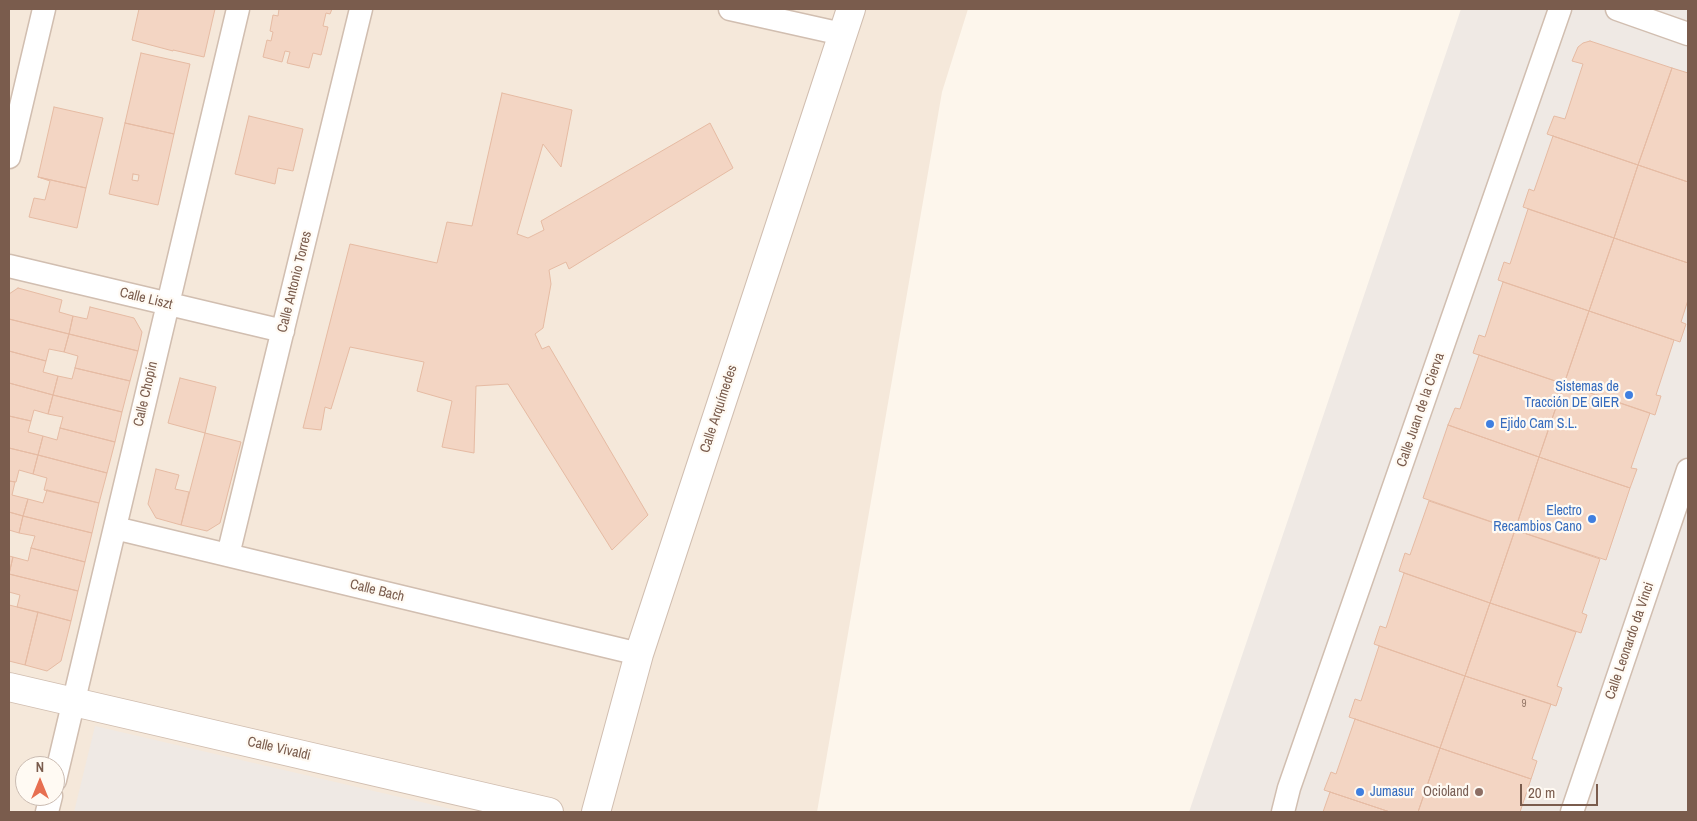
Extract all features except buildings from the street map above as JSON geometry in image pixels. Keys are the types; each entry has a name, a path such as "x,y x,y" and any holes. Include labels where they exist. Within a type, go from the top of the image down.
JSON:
{"street":[{"path":"9,157 44,9"},
{"name":"Calle Chopin","path":"61,756 238,9"},
{"name":"Calle Antonio Torres","path":"228,555 361,9"},
{"path":"730,9 847,21"},
{"name":"Calle Juan de la Cierva","path":"1283,812 1289,788 1560,9"},
{"path":"1617,9 1688,34"},
{"name":"Calle Arquímedes","path":"596,812 639,654 847,21"},
{"name":"Calle Liszt","path":"9,266 283,331"},
{"name":"Calle Leonardo da Vinci","path":"1572,812 1688,470"},
{"name":"Calle Bach","path":"114,528 639,654"},
{"name":"Calle Vivaldi","path":"9,687 549,812"}],"shaded area":[{"path":"9,9 968,9 942,92 817,812 9,812"},
{"path":"1461,9 1688,9 1688,812 1189,812"},
{"path":"95,726 464,812 74,812"}],"place":[{"name":"Sistemas de Tracción DE GIER","path":"1629,395"},
{"name":"Ejido Cam S.L.","path":"1490,424"},
{"name":"Electro Recambios Cano","path":"1592,519"},
{"name":"Jumasur","path":"1360,792"},
{"name":"Ocioland","path":"1479,792"}]}
